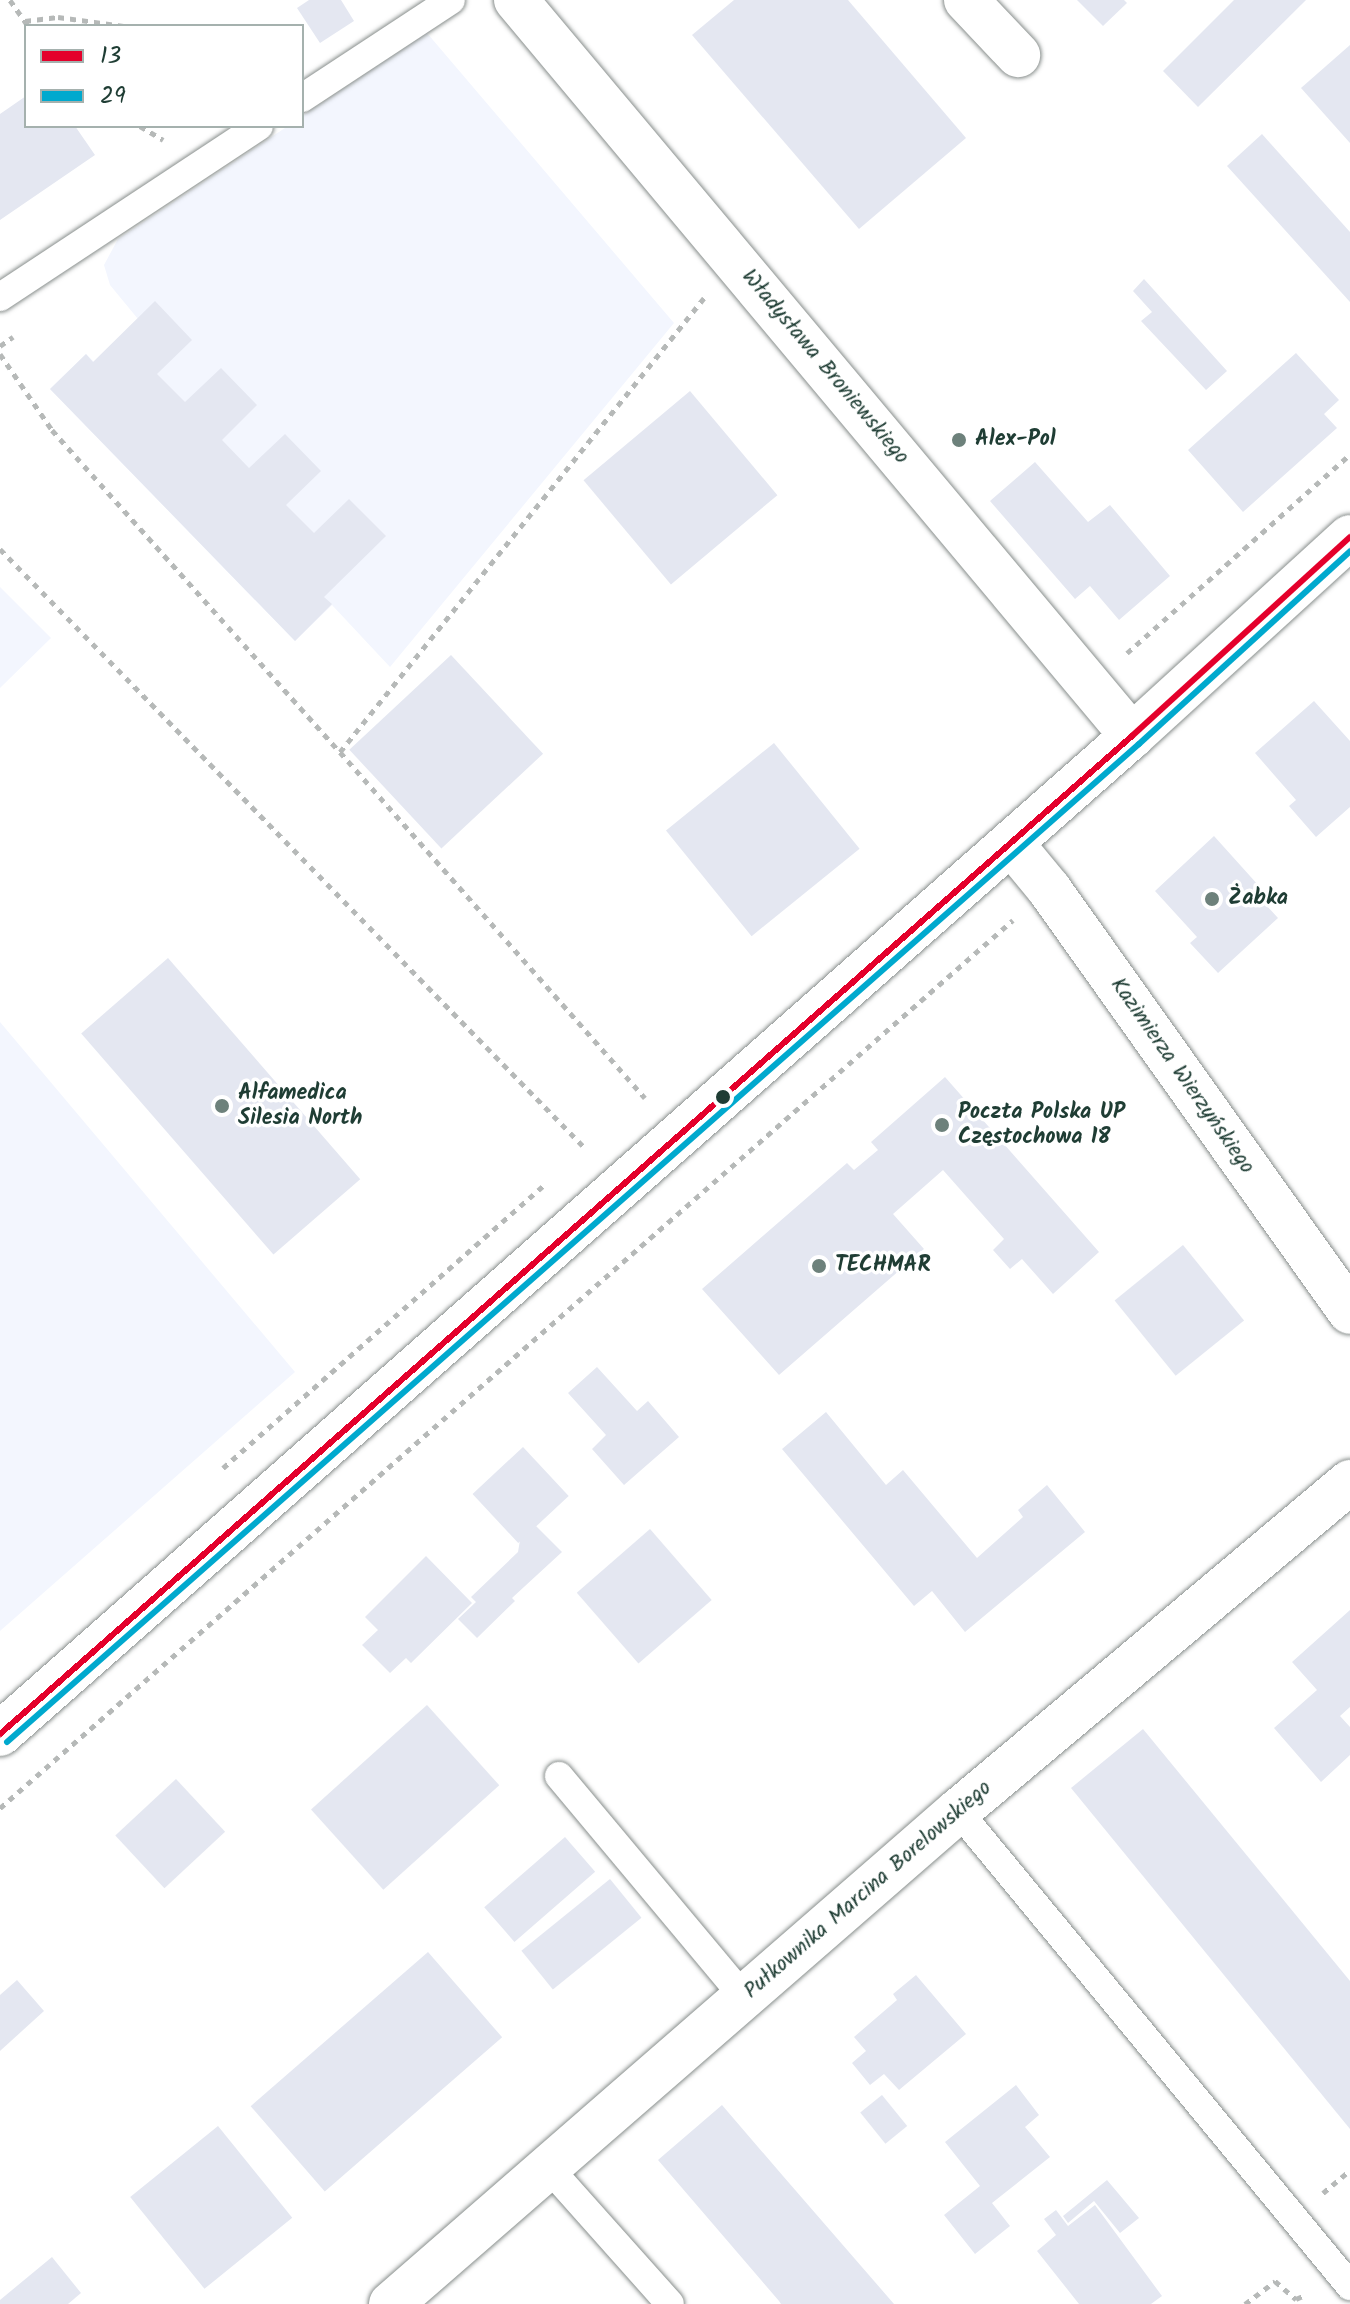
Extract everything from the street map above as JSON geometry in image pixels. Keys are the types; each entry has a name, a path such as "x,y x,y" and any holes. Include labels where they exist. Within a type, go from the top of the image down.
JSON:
{"street":[{"name":"Władysława Broniewskiego","path":"516,0 1132,736"},
{"path":"966,0 1018,55"},
{"path":"0,1734 1132,736 1350,537"},
{"name":"Kazimierza Wierzyńskiego","path":"1011,843 1049,889 1350,1312"},
{"name":"Pułkownika Marcina Borelowskiego","path":"391,2304 958,1811 1350,1482"}],"lane":[{"path":"304,97 451,0"},
{"path":"0,297 256,128"},
{"path":"559,1776 744,1997"},
{"path":"958,1811 1350,2286"},
{"path":"548,2167 670,2304"}],"path":[{"path":"10,0 26,23 58,17 110,24"},
{"path":"340,752 735,260"},
{"path":"0,354 52,430 645,1098"},
{"path":"1090,683 1350,454"},
{"path":"0,549 586,1149"},
{"path":"0,1808 1049,889"},
{"path":"633,1108 656,1089"},
{"path":"575,1158 598,1139"},
{"path":"217,1473 553,1177"},
{"path":"1245,2304 1275,2281 1296,2299 1310,2293"}],"shaded area":[{"path":"427,33 674,323 390,667 332,605 295,641 50,389 86,354 94,362 138,319 110,285 104,265 118,239 285,128 304,128 304,115"},
{"path":"0,587 51,638 0,688"},
{"path":"0,1022 295,1372 0,1631"}],"building":[{"path":"309,0 341,0 354,21 320,43 297,8"},
{"path":"734,0 848,0 966,138 859,229 692,35"},
{"path":"1077,0 1124,0 1127,3 1103,26"},
{"path":"1234,0 1306,0 1198,107 1163,71"},
{"path":"1350,45 1350,143 1301,88"},
{"path":"24,97 24,128 76,128 95,155 0,220 0,114"},
{"path":"1262,134 1350,232 1350,302 1227,166"},
{"path":"1144,279 1227,371 1206,390 1141,321 1152,312 1133,291"},
{"path":"155,301 192,340 157,374 185,402 221,368 257,405 222,440 249,468 285,434 321,471 286,505 314,533 349,499 386,536 324,597 332,604 295,641 50,389 86,354 93,362"},
{"path":"1296,353 1339,400 1324,414 1337,428 1243,512 1188,450"},
{"path":"690,391 777,495 671,585 584,480"},
{"path":"1035,462 1088,522 1110,505 1170,576 1119,620 1090,586 1075,599 990,501"},
{"path":"451,655 543,754 441,849 349,750"},
{"path":"1314,701 1350,741 1350,807 1316,837 1289,806 1296,800 1255,753"},
{"path":"774,743 860,849 752,936 666,830"},
{"path":"1214,836 1259,886 1253,891 1278,918 1218,973 1190,943 1197,937 1155,891"},
{"name":"Alfamedica Silesia North","path":"168,958 360,1179 273,1255 81,1033"},
{"path":"945,1077 1099,1252 1053,1294 1022,1259 1010,1269 993,1250 1004,1239 943,1170 893,1214 924,1249 779,1375 702,1289 847,1163 854,1170 878,1150 871,1142"},
{"path":"1183,1245 1244,1320 1176,1376 1115,1300"},
{"path":"597,1367 637,1411 648,1401 679,1437 624,1485 592,1449 606,1435 568,1393"},
{"path":"826,1412 886,1485 903,1470 977,1558 1023,1517 1018,1510 1047,1485 1085,1532 965,1632 932,1591 914,1606 782,1449"},
{"path":"523,1447 569,1496 518,1543 473,1494"},
{"path":"536,1526 562,1552 512,1598 515,1601 477,1638 458,1619 476,1602 471,1597 518,1552 520,1540"},
{"path":"650,1529 712,1600 638,1664 577,1593"},
{"path":"426,1556 472,1603 411,1663 406,1658 390,1673 362,1645 378,1630 365,1617"},
{"path":"1350,1610 1350,1707 1340,1716 1350,1727 1350,1755 1321,1782 1274,1728 1317,1690 1292,1662"},
{"path":"427,1705 499,1785 383,1890 311,1809"},
{"path":"1143,1729 1350,1981 1350,2129 1071,1788"},
{"path":"176,1779 225,1832 164,1888 115,1836"},
{"path":"565,1837 595,1872 514,1942 484,1907"},
{"path":"610,1879 641,1918 553,1990 521,1951"},
{"path":"428,1952 502,2037 325,2191 251,2106"},
{"path":"916,1975 966,2034 899,2090 884,2074 870,2085 852,2063 866,2051 854,2037 897,2000 893,1994"},
{"path":"17,1980 44,2011 0,2051 0,1995"},
{"path":"1016,2085 1039,2115 1025,2127 1050,2157 992,2203 1010,2226 975,2254 944,2215 980,2186 945,2142"},
{"path":"882,2095 907,2126 885,2144 860,2113"},
{"path":"722,2105 894,2304 781,2304 658,2160"},
{"path":"218,2126 292,2218 204,2289 130,2197"},
{"path":"1107,2180 1139,2218 1120,2233 1094,2201 1068,2223 1063,2216"},
{"path":"1095,2205 1162,2296 1151,2304 1079,2304 1037,2251 1056,2235 1044,2219 1056,2210 1068,2226"},
{"path":"52,2257 81,2293 68,2304 0,2304 0,2300"}],"transit line":[{"name":"13","path":"0,1734 1132,736 1350,537"},
{"name":"29","path":"7,1742 1139,744 1350,551"}],"place":[{"name":"Alex-Pol","path":"959,440"},
{"name":"Żabka","path":"1212,899"},
{"name":"Alfamedica Silesia North","path":"222,1106"},
{"name":"Poczta Polska UP Częstochowa 18","path":"942,1125"},
{"name":"TECHMAR","path":"819,1266"}]}
